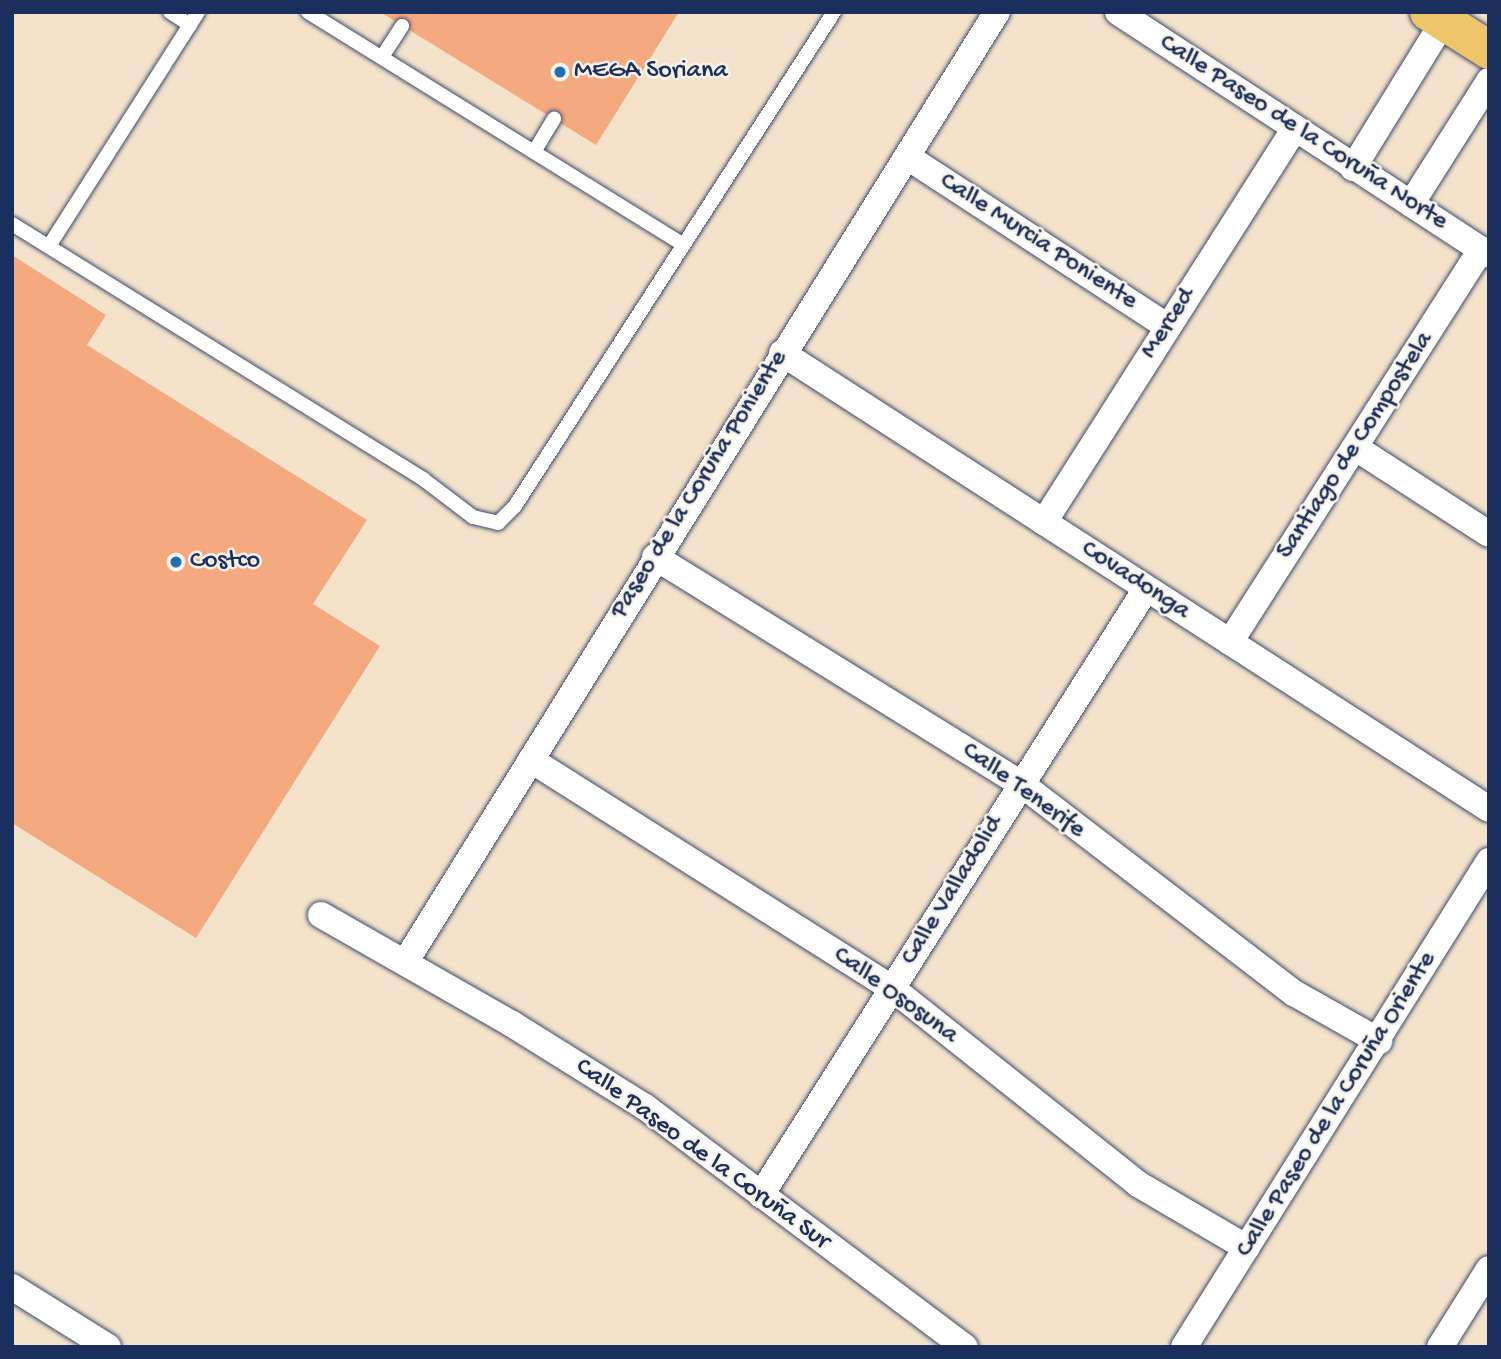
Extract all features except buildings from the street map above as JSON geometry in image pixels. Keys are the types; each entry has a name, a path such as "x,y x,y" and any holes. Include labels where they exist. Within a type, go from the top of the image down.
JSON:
{"main road":[{"path":"1436,17 1489,50"}],"street":[{"name":"Paseo de la Coruña Poniente","path":"406,961 782,353 909,158 998,12"},
{"name":"Calle Paseo de la Coruña Norte","path":"1118,12 1485,252"},
{"path":"1353,168 1436,17"},
{"path":"1411,204 1489,81"},
{"name":"Merced","path":"1044,522 1295,128"},
{"name":"Calle Murcia Poniente","path":"909,158 1167,326"},
{"name":"Santiago de Compostela","path":"1230,642 1485,252"},
{"name":"Covadonga","path":"782,353 1489,808"},
{"path":"1356,448 1489,534"},
{"name":"Calle Tenerife","path":"655,557 1020,783 1294,993 1380,1041"},
{"name":"Calle Valladolid","path":"761,1195 893,989 1020,783 1146,589"},
{"name":"Calle Ososuna","path":"531,760 893,989 1138,1184 1247,1248"},
{"name":"Calle Paseo de la Coruña Oriente","path":"1184,1347 1380,1041 1489,861"},
{"name":"Calle Paseo de la Coruña Sur","path":"321,915 406,961 645,1107 965,1347"},
{"path":"1440,1347 1489,1269"},
{"path":"12,1287 108,1347"}],"lane":[{"path":"49,246 194,18 170,12"},
{"path":"308,12 684,245"},
{"path":"12,224 423,480 473,517 498,523 516,506 834,12"},
{"path":"382,58 402,26"},
{"path":"534,152 554,119"}],"place":[{"name":"MEGA Soriana","path":"560,72"},
{"name":"Costco","path":"176,562"}]}
